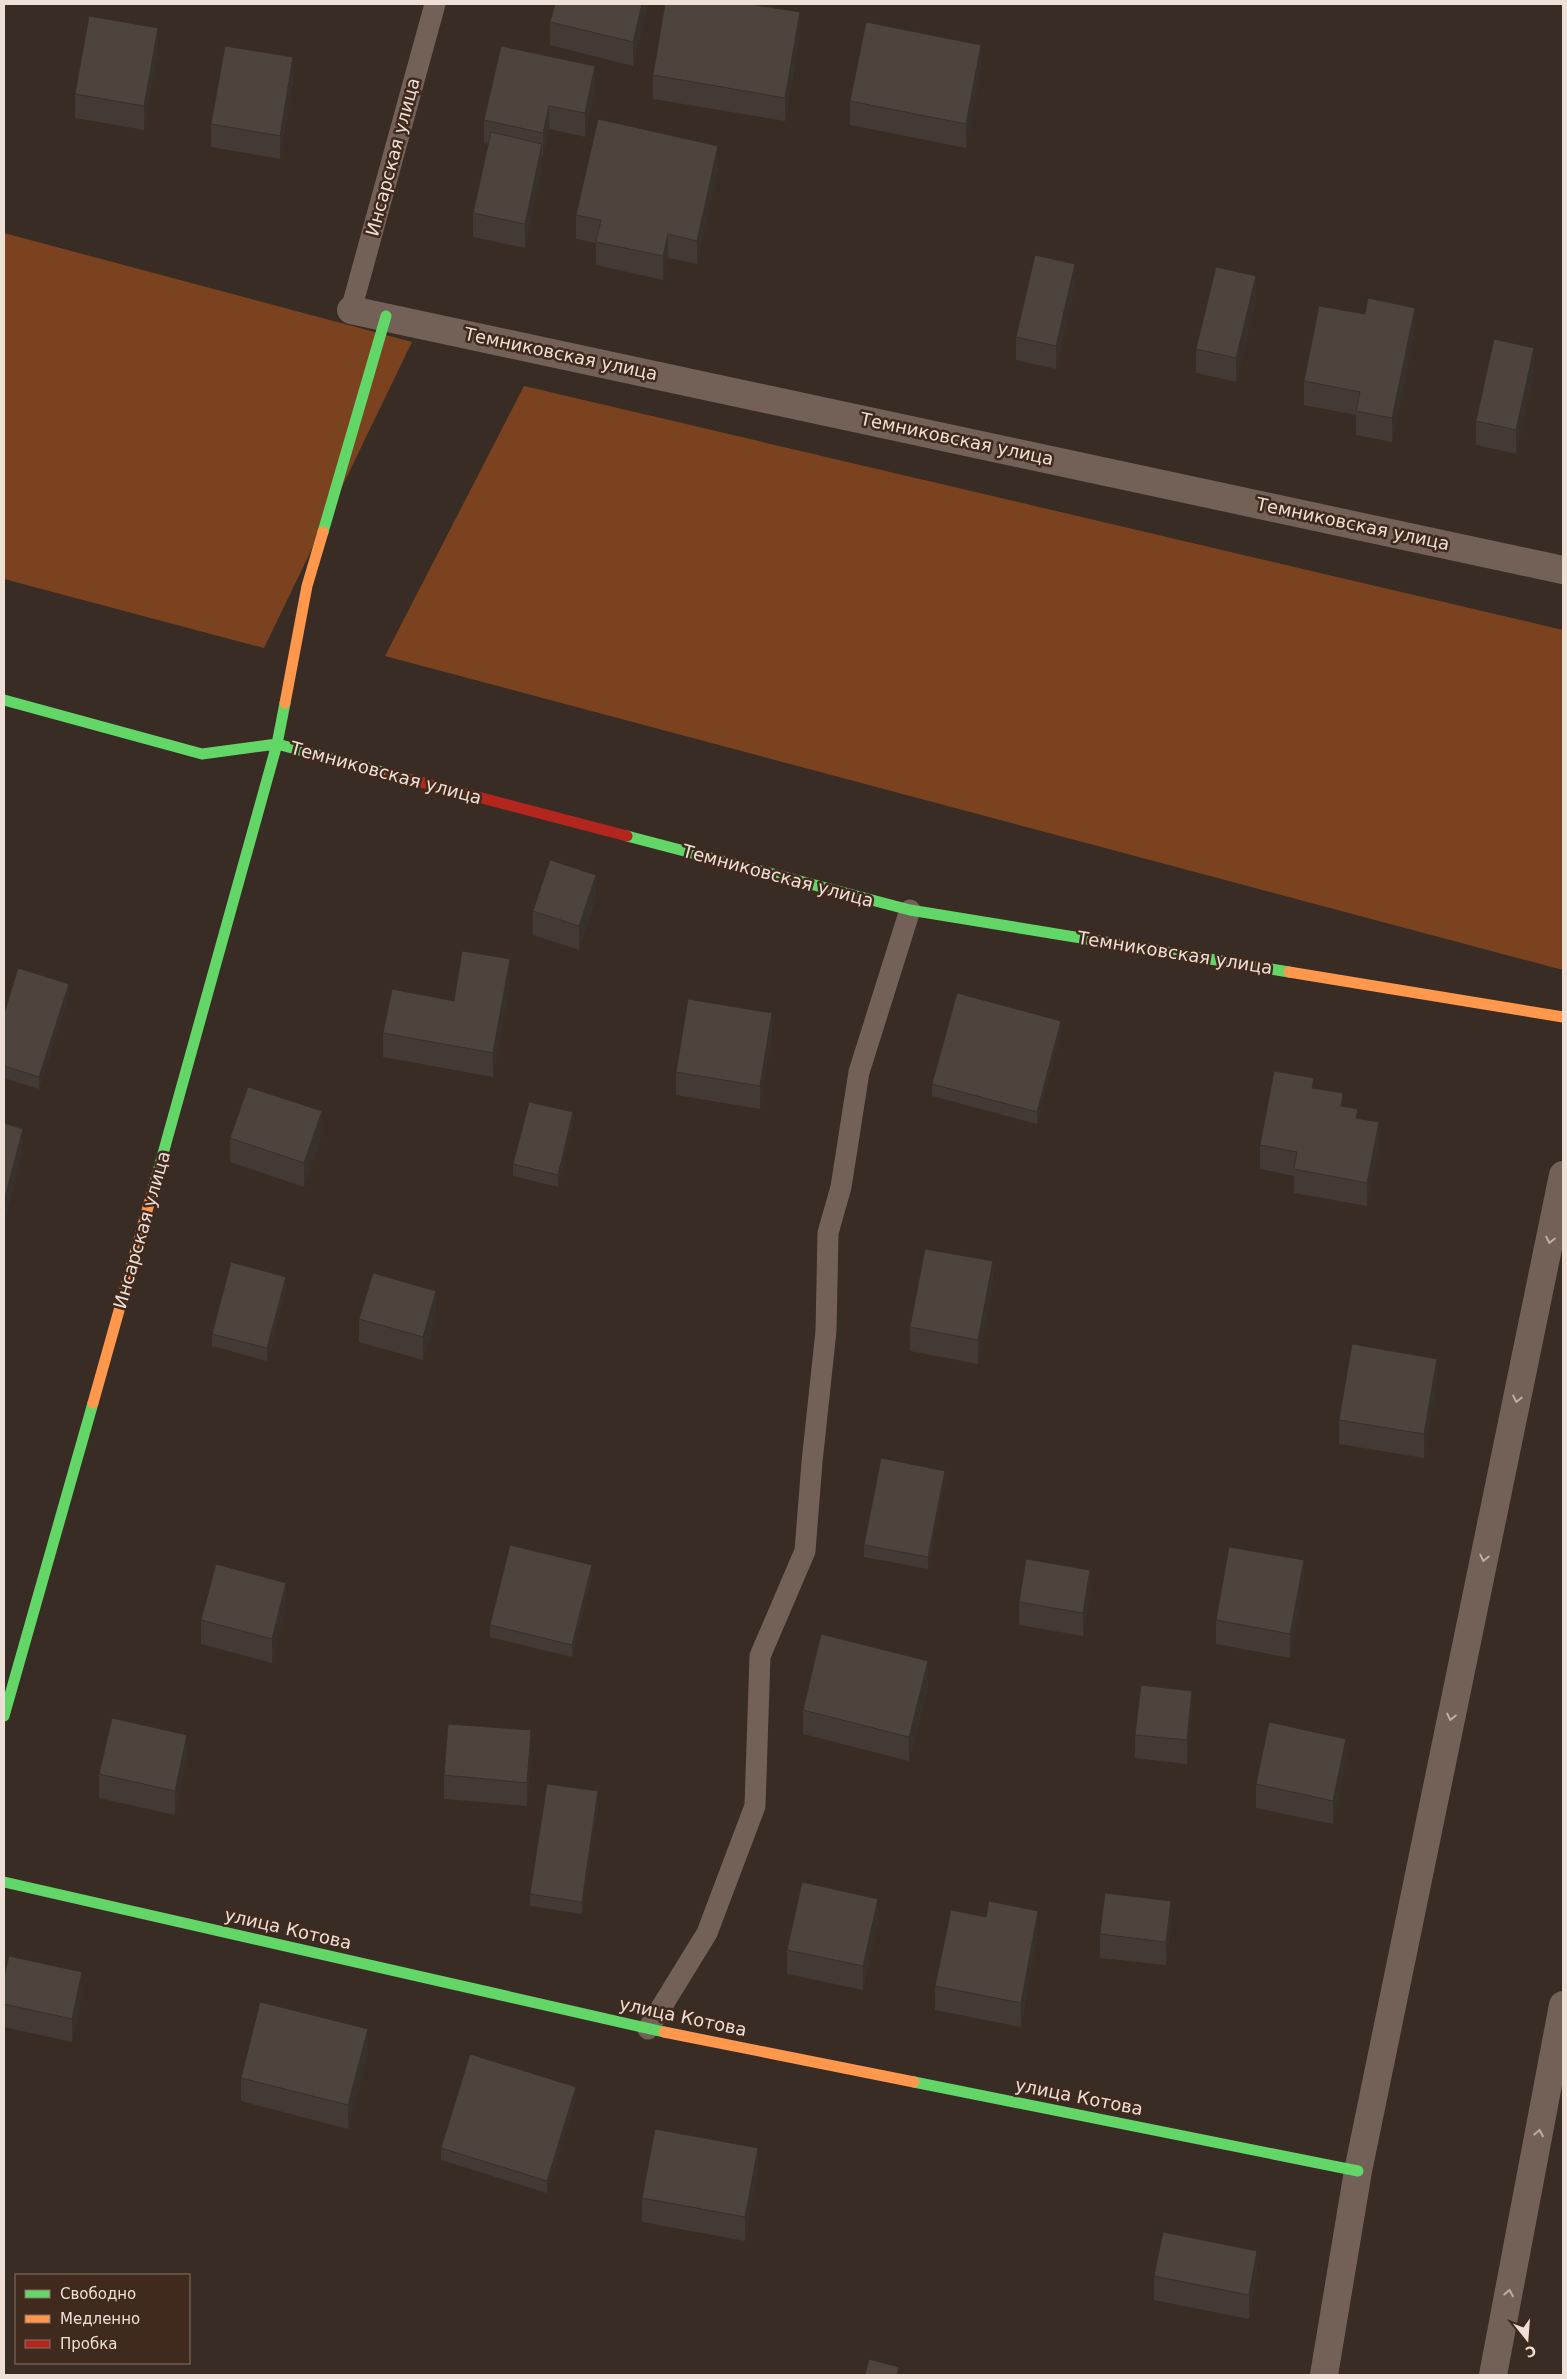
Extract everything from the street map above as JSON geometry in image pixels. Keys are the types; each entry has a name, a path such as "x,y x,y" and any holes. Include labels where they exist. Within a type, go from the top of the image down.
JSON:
{"street":[{"name":"Темниковская улица","path":"351,310 1563,570"},
{"name":"Инсарская улица","path":"4,1716 218,960 277,744 307,586 386,316"},
{"name":"Темниковская улица","path":"4,700 202,754 277,744 910,910 1563,1017"},
{"path":"1324,2375 1358,2171 1563,1175"},
{"name":"улица Котова","path":"4,1882 648,2029 1358,2171"},
{"path":"1493,2375 1563,2005"}],"lane":[{"name":"Инсарская улица","path":"351,310 435,4"},
{"path":"648,2029 707,1933 755,1806 760,1656 805,1551 826,1331 828,1234 841,1187 859,1072 910,910"}],"shaded area":[{"path":"4,233 412,342 264,648 4,579"},
{"path":"524,386 1563,630 1563,970 385,656"}],"building":[{"path":"555,4 642,4 633,42 550,22"},
{"path":"665,4 750,4 800,12 785,98 653,75"},
{"path":"89,16 158,28 144,106 75,94"},
{"path":"866,22 981,45 966,124 850,101"},
{"path":"225,46 293,57 280,136 211,124"},
{"path":"501,46 595,66 585,113 549,106 543,133 484,120"},
{"path":"598,119 718,146 697,241 668,234 663,256 596,242 601,220 576,215"},
{"path":"491,132 542,144 525,224 473,213"},
{"path":"1035,255 1075,264 1056,346 1016,337"},
{"path":"1216,267 1256,276 1236,358 1196,349"},
{"path":"1368,298 1415,308 1392,418 1356,411 1360,392 1304,381 1319,306 1365,314"},
{"path":"1494,339 1534,348 1516,430 1476,421"},
{"path":"550,860 596,875 579,926 533,911"},
{"path":"462,951 510,959 493,1053 383,1033 392,989 454,1001"},
{"path":"18,968 69,984 39,1077 4,1066 4,1014"},
{"path":"957,993 1061,1021 1037,1112 932,1084"},
{"path":"688,999 772,1013 760,1086 676,1072"},
{"path":"1274,1071 1314,1078 1312,1088 1343,1093 1341,1106 1358,1109 1356,1118 1379,1122 1367,1183 1294,1169 1297,1152 1260,1145"},
{"path":"248,1087 322,1111 304,1163 230,1138"},
{"path":"529,1102 573,1112 558,1175 513,1164"},
{"path":"4,1123 23,1129 4,1201"},
{"path":"925,1249 993,1261 978,1340 910,1327"},
{"path":"231,1262 286,1277 267,1348 212,1334"},
{"path":"373,1273 436,1291 423,1337 359,1319"},
{"path":"1352,1344 1437,1359 1424,1434 1339,1420"},
{"path":"881,1458 945,1471 928,1557 864,1545"},
{"path":"510,1545 592,1565 572,1645 490,1625"},
{"path":"1229,1547 1304,1560 1290,1634 1216,1620"},
{"path":"1026,1559 1090,1570 1083,1613 1019,1602"},
{"path":"216,1564 286,1583 272,1639 201,1620"},
{"path":"821,1634 928,1661 909,1737 803,1710"},
{"path":"1141,1685 1192,1691 1187,1740 1135,1735"},
{"path":"112,1718 187,1735 175,1791 99,1774"},
{"path":"1269,1722 1346,1739 1333,1801 1256,1784"},
{"path":"448,1724 531,1730 527,1783 444,1775"},
{"path":"547,1784 598,1791 582,1902 530,1894"},
{"path":"802,1882 878,1899 863,1966 787,1950"},
{"path":"1105,1893 1171,1901 1166,1942 1100,1934"},
{"path":"989,1901 1038,1911 1021,2003 935,1986 951,1910 986,1917"},
{"path":"9,1956 82,1972 72,2019 4,2004 4,1977"},
{"path":"260,2002 368,2029 348,2105 241,2078"},
{"path":"470,2054 576,2087 547,2181 441,2148"},
{"path":"655,2129 758,2148 745,2217 642,2198"},
{"path":"1163,2232 1257,2251 1249,2295 1154,2276"},
{"path":"869,2359 899,2367 897,2375 865,2375"}],"traffic: fast":[{"path":"323,532 386,316"},
{"path":"4,700 202,754 277,744 390,774"},
{"path":"154,1186 277,744 285,703"},
{"path":"627,836 910,910 1289,972"},
{"path":"4,1716 93,1403"},
{"path":"4,1882 664,2032"},
{"path":"914,2082 1358,2171"}],"traffic: slow":[{"path":"285,703 307,586 323,532"},
{"path":"1289,972 1563,1017"},
{"path":"93,1403 154,1186"},
{"path":"664,2032 914,2082"}],"traffic: jam":[{"path":"390,774 627,836"}]}
